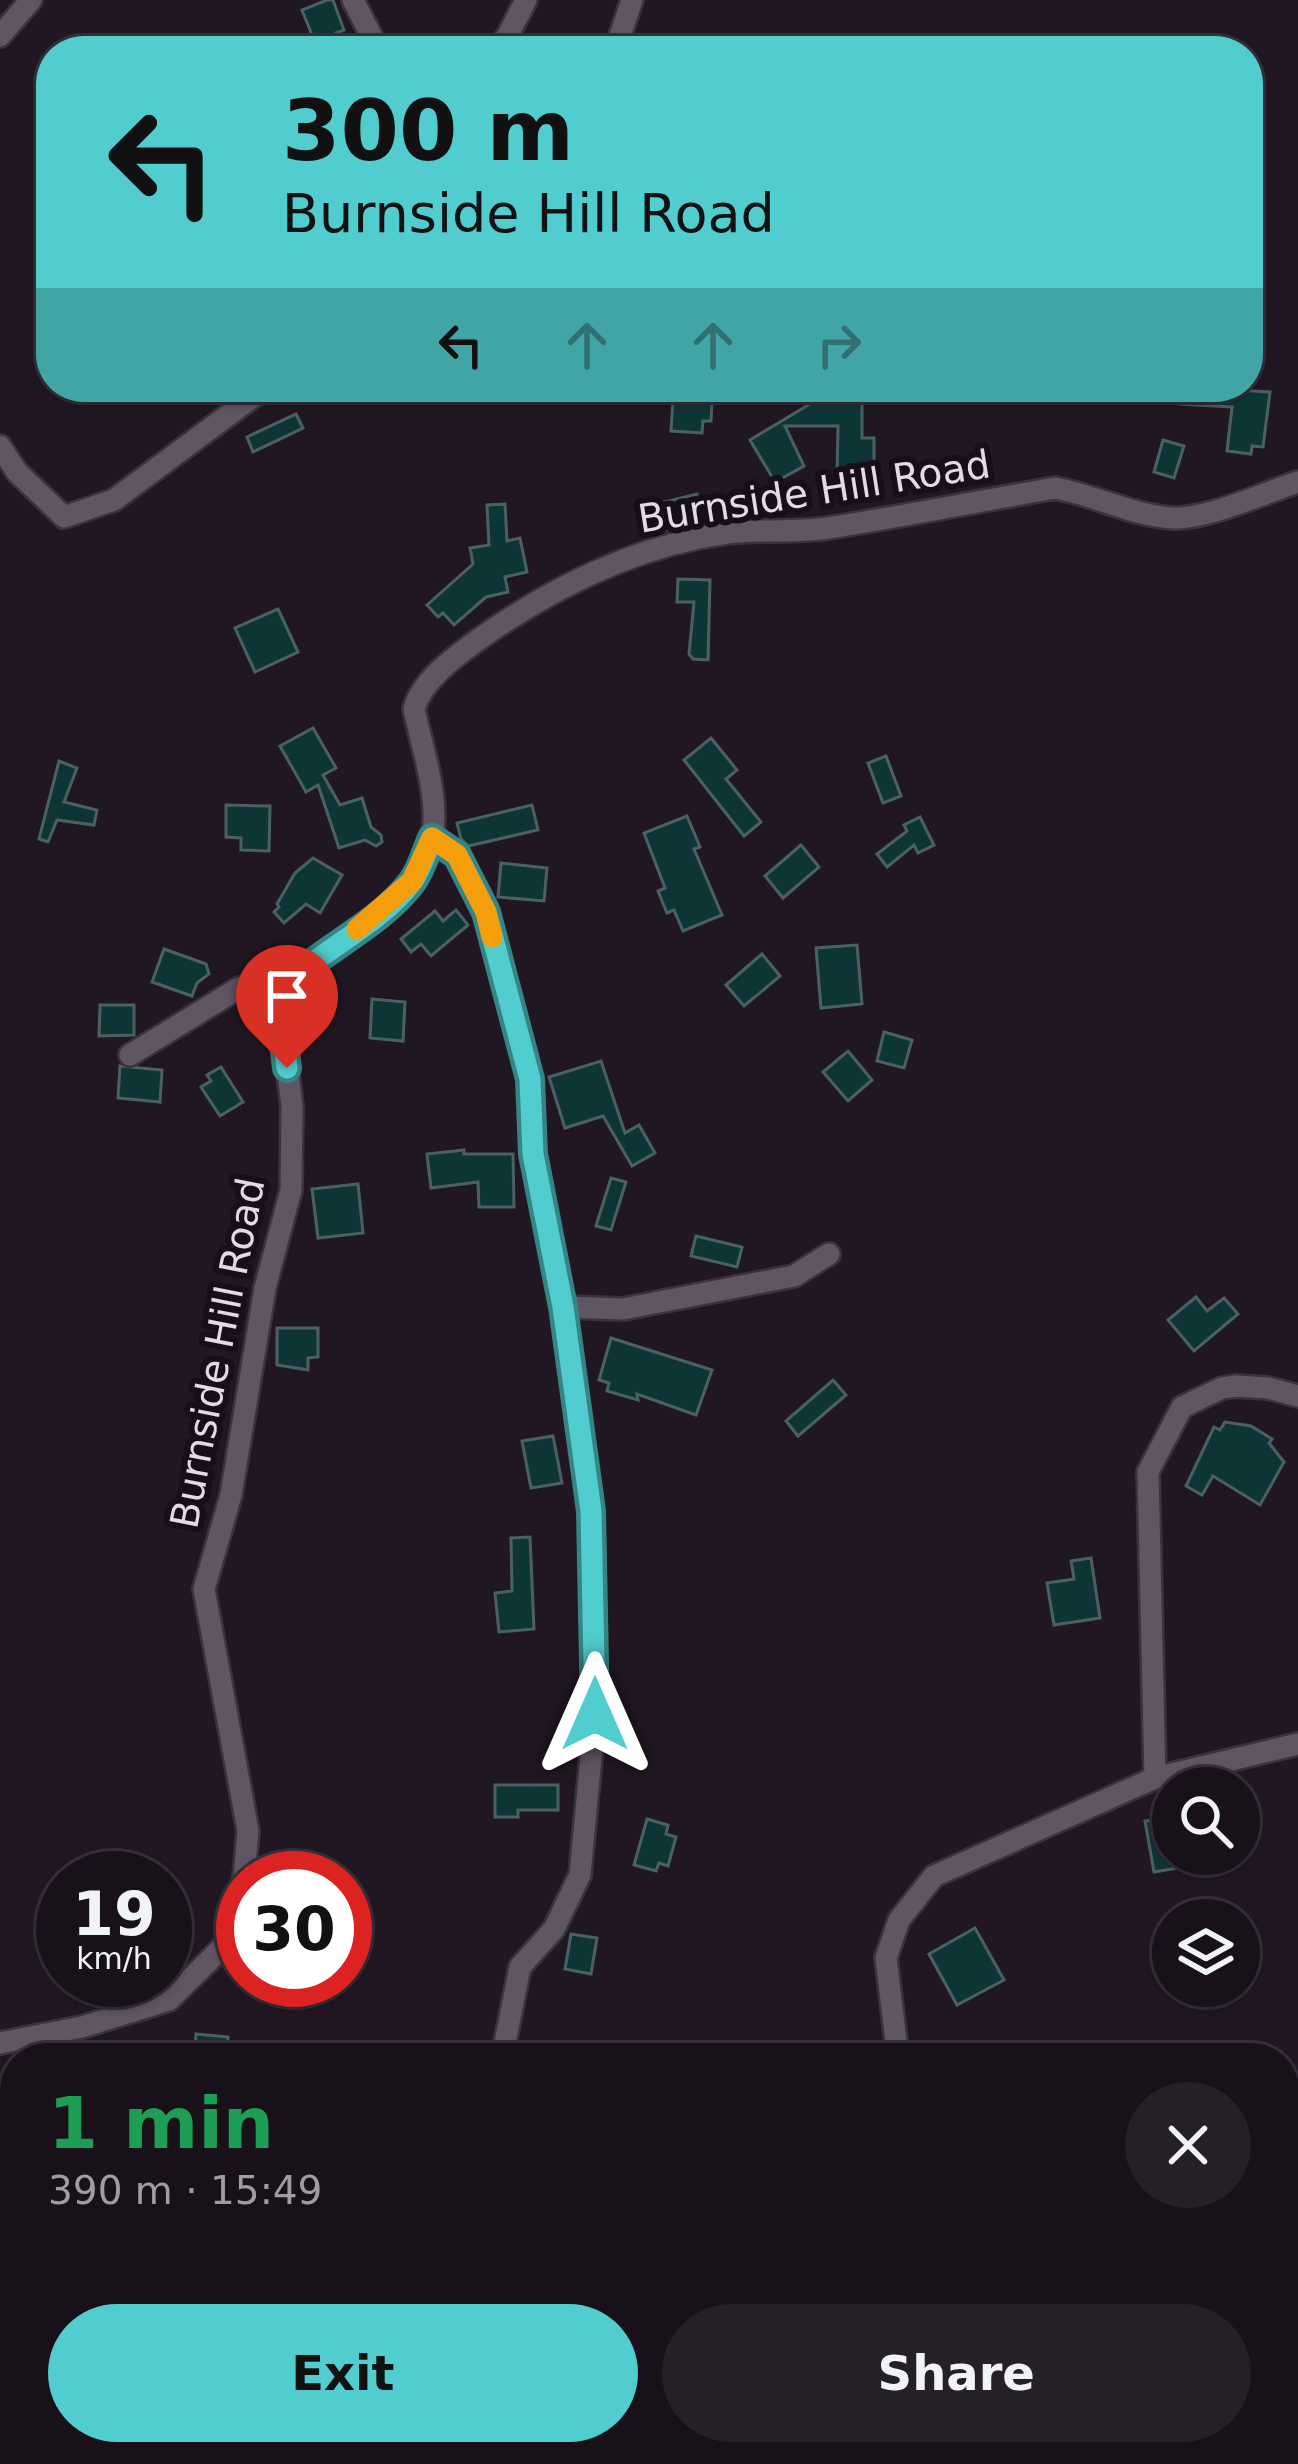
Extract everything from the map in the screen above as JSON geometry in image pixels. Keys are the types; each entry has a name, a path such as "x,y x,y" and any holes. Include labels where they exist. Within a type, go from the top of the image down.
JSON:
{"street":[{"path":"0,36 31,0"},
{"path":"353,0 371,36"},
{"path":"508,36 526,0"},
{"path":"621,36 632,0"},
{"path":"0,446 17,472 64,517 114,500 246,402"},
{"name":"Burnside Hill Road","path":"432,838 433,804 414,709 417,697 453,658 508,619 623,559 725,534 821,529 1055,488 1144,514 1176,518 1298,482"},
{"path":"130,1055 239,988 258,983 278,994 295,974 376,915 412,881 432,838 457,855 486,912 530,1079 533,1154 563,1307 591,1511 595,1714 580,1875 554,1928 520,1967 505,2043"},
{"name":"Burnside Hill Road","path":"246,1851 248,1832 204,1589 231,1496 265,1288 291,1190 292,1106 278,994"},
{"path":"563,1307 623,1309 794,1276 830,1254"},
{"path":"1155,1767 1148,1472 1182,1406 1235,1386 1298,1396"},
{"path":"1201,1767 1298,1744"},
{"path":"896,2043 886,1958 899,1920 934,1876 1152,1779"},
{"path":"0,2043 82,2027 169,2000 216,1954"}],"building":[{"path":"333,0 344,30 337,36 312,36 302,10"},
{"path":"1263,392 1270,392 1263,447 1252,446 1251,454 1227,451 1232,407 1179,404 1263,402"},
{"path":"673,402 712,402 711,421 703,421 702,433 671,431"},
{"path":"813,402 862,402 862,438 874,438 874,484 855,484 855,477 837,476 838,426 785,426 804,466 775,482 750,440"},
{"path":"296,414 303,428 253,452 247,437"},
{"path":"1163,440 1184,446 1174,478 1154,472"},
{"path":"697,494 701,511 688,514 691,524 655,533 648,506"},
{"path":"505,504 507,541 520,538 527,572 505,577 508,592 486,597 454,625 443,613 438,617 427,605 473,564 470,548 489,545 487,505"},
{"path":"678,579 710,580 708,660 689,654 694,602 677,602"},
{"path":"278,609 298,652 255,672 235,628"},
{"path":"313,728 336,768 323,775 340,805 362,798 371,827 381,835 382,842 376,846 365,840 339,848 318,785 306,792 280,746"},
{"path":"711,738 737,770 726,779 761,822 744,836 684,760"},
{"path":"886,756 901,796 883,803 868,763"},
{"path":"59,761 77,768 64,802 97,810 94,825 57,820 48,842 39,839"},
{"path":"226,805 270,806 269,851 241,850 241,838 226,837"},
{"path":"532,805 538,830 468,846 461,839 457,823"},
{"path":"687,816 700,847 694,849 722,915 683,931 674,910 667,913 658,891 665,888 644,833"},
{"path":"920,817 934,845 918,853 914,845 887,867 877,854 907,831 904,825"},
{"path":"801,845 819,867 783,898 765,876"},
{"path":"313,858 342,875 320,913 306,904 284,923 274,912 277,904 295,873"},
{"path":"501,863 547,868 544,901 498,897"},
{"path":"456,910 468,925 431,956 421,944 411,952 401,939 435,911 443,921"},
{"path":"857,945 862,1004 821,1008 816,948"},
{"path":"164,949 206,964 209,974 197,983 192,996 152,982"},
{"path":"762,954 780,976 744,1006 726,985"},
{"path":"372,999 405,1002 403,1041 370,1038"},
{"path":"100,1005 134,1005 134,1035 99,1036"},
{"path":"884,1032 912,1040 904,1068 877,1061"},
{"path":"848,1051 872,1080 848,1101 823,1072"},
{"path":"601,1061 625,1133 639,1125 655,1153 632,1166 603,1116 565,1128 549,1077"},
{"path":"120,1066 162,1070 160,1102 118,1098"},
{"path":"221,1067 243,1102 220,1116 201,1087 211,1081 207,1075"},
{"path":"464,1150 464,1154 513,1154 514,1207 479,1207 478,1182 431,1188 427,1154"},
{"path":"611,1178 626,1182 611,1230 596,1226"},
{"path":"358,1184 363,1233 318,1238 312,1189"},
{"path":"696,1236 742,1247 737,1267 691,1256"},
{"path":"1196,1297 1207,1311 1224,1298 1238,1314 1194,1351 1168,1320"},
{"path":"277,1328 318,1328 318,1357 308,1358 308,1370 277,1365"},
{"path":"611,1338 712,1370 696,1415 637,1394 638,1400 607,1391 609,1383 599,1380"},
{"path":"833,1380 846,1395 798,1436 786,1421"},
{"path":"1225,1422 1251,1426 1272,1439 1269,1443 1284,1462 1260,1505 1213,1476 1202,1495 1186,1486 1214,1427 1220,1430"},
{"path":"553,1436 562,1483 531,1488 522,1441"},
{"path":"530,1537 534,1629 499,1632 495,1593 512,1591 511,1538"},
{"path":"1091,1558 1100,1618 1054,1625 1047,1583 1074,1579 1071,1561"},
{"path":"495,1785 558,1785 558,1810 518,1810 518,1817 495,1817"},
{"path":"647,1819 668,1825 666,1834 676,1837 668,1866 659,1863 656,1871 634,1865"},
{"path":"1152,1820 1152,1861 1145,1821"},
{"path":"975,1928 1004,1980 957,2005 929,1954"},
{"path":"571,1934 597,1938 591,1974 565,1969"},
{"path":"196,2034 228,2037 227,2043 195,2043"}],"slow traffic":[{"path":"357,929 412,881 432,838 457,855 486,912 492,937"}],"route":[{"path":"287,1068 278,994 295,974 376,915 412,881 432,838 457,855 486,912 530,1079 533,1154 563,1307 591,1511 595,1714"}]}
